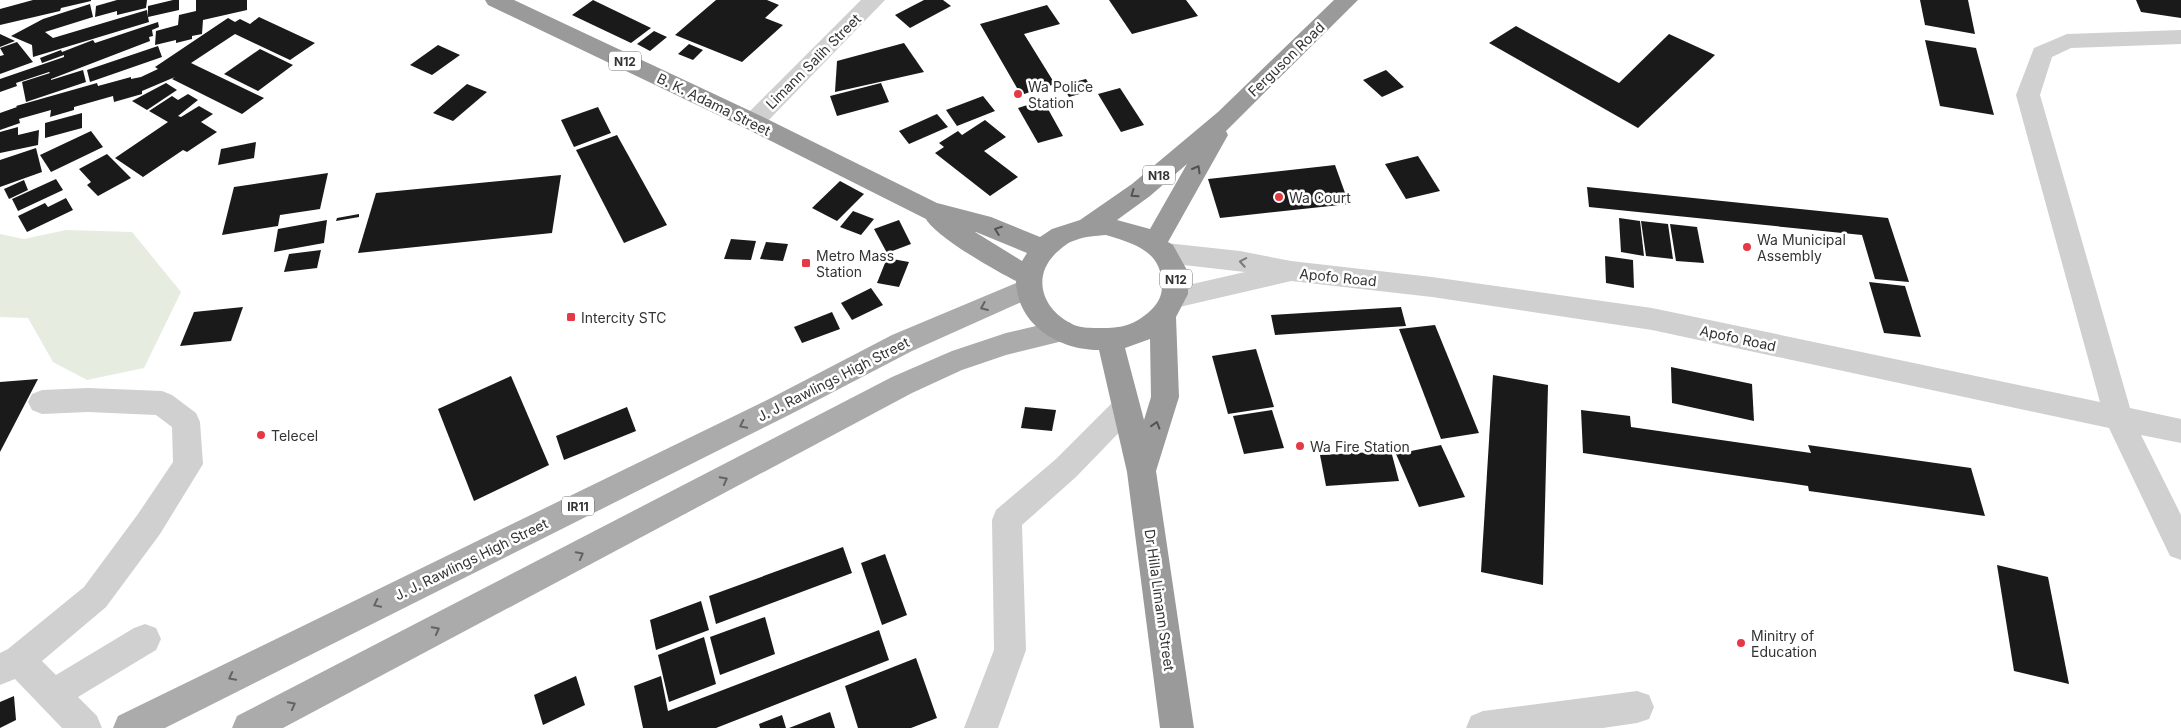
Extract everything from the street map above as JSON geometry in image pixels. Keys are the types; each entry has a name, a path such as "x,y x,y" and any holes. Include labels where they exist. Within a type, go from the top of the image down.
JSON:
{"highway":[{"name":"B. K. Adama Street","path":"496,0 753,122 930,211 962,237 1029,282"},
{"name":"Ferguson Road","path":"1088,227 1141,190 1226,118 1347,0"},
{"name":"Ferguson Road","path":"1160,247 1226,118"},
{"name":"B. K. Adama Street","path":"930,211 982,224 1043,249"},
{"path":"1160,247 1140,233 1124,228 1088,227 1071,231 1056,238 1043,249 1034,262 1029,282 1033,304 1044,320 1061,331 1084,339 1110,341 1131,337 1149,329 1169,308"},
{"name":"N12","path":"1142,472 1164,397 1169,308 1176,274 1160,247"},
{"name":"N12","path":"1110,341 1142,472"},
{"name":"Dr Hilla Limann Street","path":"1142,472 1177,728"}],"main road":[{"name":"J. J. Rawlings High Street","path":"130,728 781,406 902,343 1029,282"},
{"path":"249,728 902,385 952,362 1006,344 1061,331"}],"street":[{"name":"Limann Salih Street","path":"753,122 874,0"},
{"path":"2181,37 2067,41 2042,53 2028,95 2118,417 2181,546"},
{"name":"Apofo Road","path":"1160,247 1291,271 1432,287 1652,320 2181,431"},
{"name":"Apofo Road","path":"1169,308 1291,271"},
{"path":"42,402 88,400 162,403 186,422 188,464 149,524 95,596 10,664 52,694 85,728"},
{"path":"981,728 1010,650 1007,520 1066,468 1126,407"},
{"path":"52,694 145,639"},
{"path":"1483,728 1637,707"}],"shaded area":[{"path":"66,230 132,232 181,292 144,368 87,380 53,362 28,318 0,317 0,234 24,239"}],"building":[{"path":"33,0 91,1 61,8 60,11 0,25 0,9"},
{"path":"117,0 147,0 146,8 117,15 117,11 95,17 96,6"},
{"path":"179,0 179,10 148,17 148,6"},
{"path":"196,0 247,0 247,10 203,20 202,34 192,36 192,39 176,43 176,40 155,45 156,31 178,25 179,15 196,11"},
{"path":"593,0 651,28 631,43 572,15"},
{"path":"716,0 767,0 779,5 765,18 783,25 742,62 675,35"},
{"path":"924,0 943,0 951,6 910,28 895,15"},
{"path":"1109,0 1186,0 1198,16 1132,34"},
{"path":"1920,0 1968,0 1975,34 1925,25"},
{"path":"2136,0 2181,0 2181,18 2141,12"},
{"path":"90,4 93,17 45,32 53,38 147,10 149,22 33,57 32,45 11,36 43,19"},
{"path":"1047,5 1060,24 1024,34 1055,84 1021,95 980,24"},
{"path":"259,17 315,43 290,60 235,34 191,63 264,98 242,114 172,79 175,77 142,91 142,94 114,102 113,96 74,107 74,110 50,117 51,110 19,119 20,123 0,130 0,113 16,106 97,83 98,86 131,77 131,79 141,77 158,69 155,67 228,18 235,22 240,19 250,24"},
{"path":"158,22 159,27 152,30 153,36 149,37 150,41 51,79 83,70 86,82 26,102 22,82 49,72 16,83 17,86 0,92 0,79 64,57 64,55 42,63 40,58 93,40 95,43"},
{"path":"1516,26 1619,83 1669,34 1715,55 1638,128 1489,43"},
{"path":"654,31 667,37 650,51 637,44"},
{"path":"0,34 15,41 0,47"},
{"path":"1925,40 1976,48 1994,115 1940,106"},
{"path":"17,42 33,62 0,74 0,56 4,55 0,48"},
{"path":"904,43 924,72 835,92 837,61"},
{"path":"689,44 703,50 693,60 678,54"},
{"path":"438,45 460,55 432,75 410,65"},
{"path":"158,46 162,57 90,82 87,70"},
{"path":"260,49 293,65 258,91 224,74"},
{"path":"1386,70 1404,87 1382,97 1363,80"},
{"path":"1086,79 1093,90 1069,97 1062,85"},
{"path":"166,83 177,90 147,110 132,101"},
{"path":"881,83 889,102 837,116 830,96"},
{"path":"467,84 487,92 453,121 433,113"},
{"path":"1120,88 1144,125 1121,132 1098,94"},
{"path":"188,94 198,100 178,116 181,117 199,106 213,114 201,122 217,132 187,152 183,150 143,177 115,158 168,122 149,111 172,96 178,100"},
{"path":"983,96 995,111 957,126 946,110"},
{"path":"1043,100 1063,136 1038,143 1018,108"},
{"path":"598,107 611,133 574,147 561,120"},
{"path":"82,113 82,128 45,138 45,123"},
{"path":"937,114 948,127 909,144 899,131"},
{"path":"985,120 1006,137 984,151 1018,177 990,196 935,153 944,147 939,143 958,131 962,135"},
{"path":"18,127 18,135 39,130 38,145 0,153 0,132"},
{"path":"91,131 103,147 51,172 40,155"},
{"path":"617,135 667,225 624,243 576,150"},
{"path":"256,142 254,158 218,165 221,149"},
{"path":"36,148 42,172 0,187 0,160"},
{"path":"107,154 131,178 98,196 87,185 91,182 79,169"},
{"path":"1418,156 1440,191 1406,199 1385,164"},
{"path":"1335,165 1349,204 1220,218 1208,179"},
{"path":"328,173 320,209 280,215 278,226 222,235 234,187"},
{"path":"561,175 552,233 358,253 376,193"},
{"path":"56,179 63,190 18,211 12,199"},
{"path":"24,180 28,190 9,199 4,189"},
{"path":"840,181 864,194 837,221 812,208"},
{"path":"1587,187 1888,218 1909,282 1875,279 1862,235 1589,207"},
{"path":"66,198 73,210 27,232 18,216 45,203 48,207"},
{"path":"853,211 874,219 861,235 840,227"},
{"path":"359,214 359,217 336,221 337,218"},
{"path":"1619,218 1640,221 1644,256 1621,252"},
{"path":"327,220 324,243 274,252 278,229"},
{"path":"899,220 911,244 887,253 874,229"},
{"path":"1641,221 1668,224 1673,259 1646,256"},
{"path":"1670,224 1697,227 1704,263 1676,261"},
{"path":"731,239 756,241 751,260 724,259"},
{"path":"766,242 788,244 783,261 760,259"},
{"path":"321,250 317,268 284,272 289,254"},
{"path":"1605,256 1633,260 1634,288 1606,283"},
{"path":"887,258 909,262 899,287 877,283"},
{"path":"1869,282 1905,286 1921,337 1884,333"},
{"path":"871,288 883,305 852,320 841,303"},
{"path":"243,307 231,341 180,346 194,312"},
{"path":"1401,307 1406,326 1275,335 1271,315"},
{"path":"832,312 840,329 802,343 794,327"},
{"path":"1435,325 1479,433 1441,439 1399,329"},
{"path":"1256,349 1274,407 1228,414 1212,356"},
{"path":"1671,367 1752,384 1754,421 1672,403"},
{"path":"1493,375 1548,385 1543,585 1481,572"},
{"path":"511,376 549,465 474,501 438,409"},
{"path":"38,379 0,452 0,382"},
{"path":"627,407 636,431 564,460 556,436"},
{"path":"1025,407 1056,410 1052,431 1021,428"},
{"path":"1272,410 1284,448 1244,454 1233,416"},
{"path":"1581,410 1630,416 1631,427 1811,453 1808,445 1971,468 1985,516 1809,491 1808,486 1583,453"},
{"path":"1441,445 1465,497 1419,507 1396,454"},
{"path":"1391,451 1399,481 1326,486 1320,455"},
{"path":"843,547 852,573 716,624 709,596"},
{"path":"885,554 907,615 882,625 861,563"},
{"path":"1997,565 2048,577 2069,684 2014,671"},
{"path":"701,601 709,630 656,650 650,620"},
{"path":"765,617 775,654 720,675 710,637"},
{"path":"879,630 889,660 716,728 643,728 634,686 661,676 668,711"},
{"path":"704,637 716,684 669,702 658,655"},
{"path":"916,658 937,718 911,728 858,728 845,686"},
{"path":"576,676 585,705 543,725 534,695"},
{"path":"14,696 16,720 0,728 0,702"},
{"path":"830,712 835,728 789,728"},
{"path":"782,715 786,728 760,728 759,724"}],"place":[{"name":"Wa Police Station","path":"1018,94"},
{"name":"Wa Court","path":"1279,197"},
{"name":"Wa Municipal Assembly","path":"1747,247"},
{"name":"Metro Mass Station","path":"806,263"},
{"name":"Intercity STC","path":"571,317"},
{"name":"Telecel","path":"261,435"},
{"name":"Wa Fire Station","path":"1300,446"},
{"name":"Minitry of Education","path":"1741,643"}]}
